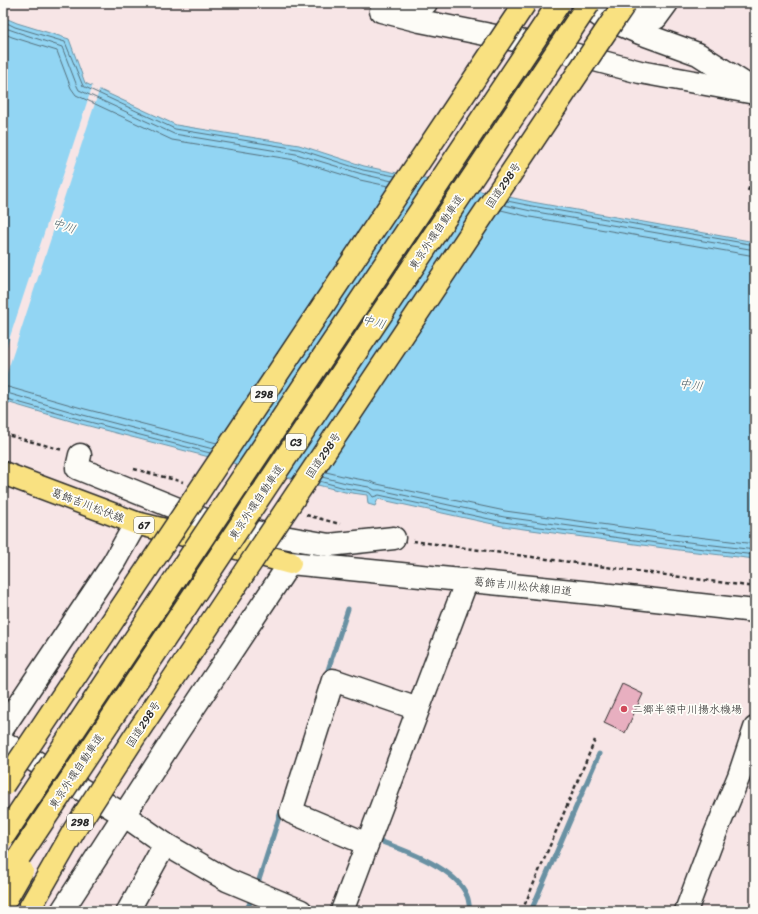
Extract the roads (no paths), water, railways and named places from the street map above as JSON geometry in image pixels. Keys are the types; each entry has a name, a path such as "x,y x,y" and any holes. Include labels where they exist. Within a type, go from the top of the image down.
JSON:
{"main road":[{"name":"298","path":"3,785 525,3"},
{"name":"C3","path":"3,837 559,3"},
{"name":"東京外環自動車道","path":"3,881 589,3"},
{"name":"国道298号","path":"28,911 76,829 140,729 625,3"},
{"name":"葛飾吉川松伏線","path":"3,473 136,523 216,534 290,563"},
{"name":"298","path":"3,904 87,754"}],"street":[{"path":"426,3 381,11 420,21 535,44 640,72 755,93"},
{"path":"551,3 565,3"},
{"path":"583,3 650,20 656,18 667,3"},
{"path":"583,3 600,16 640,33 698,54 755,90"},
{"path":"80,455 77,468 216,534 329,545 394,538"},
{"path":"3,728 114,562 136,523"},
{"path":"62,911 177,733 290,563"},
{"name":"葛飾吉川松伏線旧道","path":"290,563 467,580 755,611"},
{"path":"342,911 467,580"},
{"path":"367,844 291,812 333,680 418,709"},
{"path":"686,911 711,844 739,776 755,728"},
{"path":"3,742 124,815 165,844 227,880 301,911"},
{"path":"128,911 165,844"}],"water":[{"name":"中川","path":"3,17 17,23 69,39 85,83 176,125 299,145 364,166 532,202 755,242 755,559 502,526 378,499 375,506 368,504 367,495 345,492 81,424 3,401"}],"waterway":[{"path":"326,676 348,609"},
{"path":"531,911 599,754"},
{"path":"257,886 282,808"},
{"path":"374,839 426,860 452,876 467,896 470,911"},
{"path":"246,911 253,896"}],"place":[{"name":"二郷半領中川揚水機場","path":"624,709"}]}
